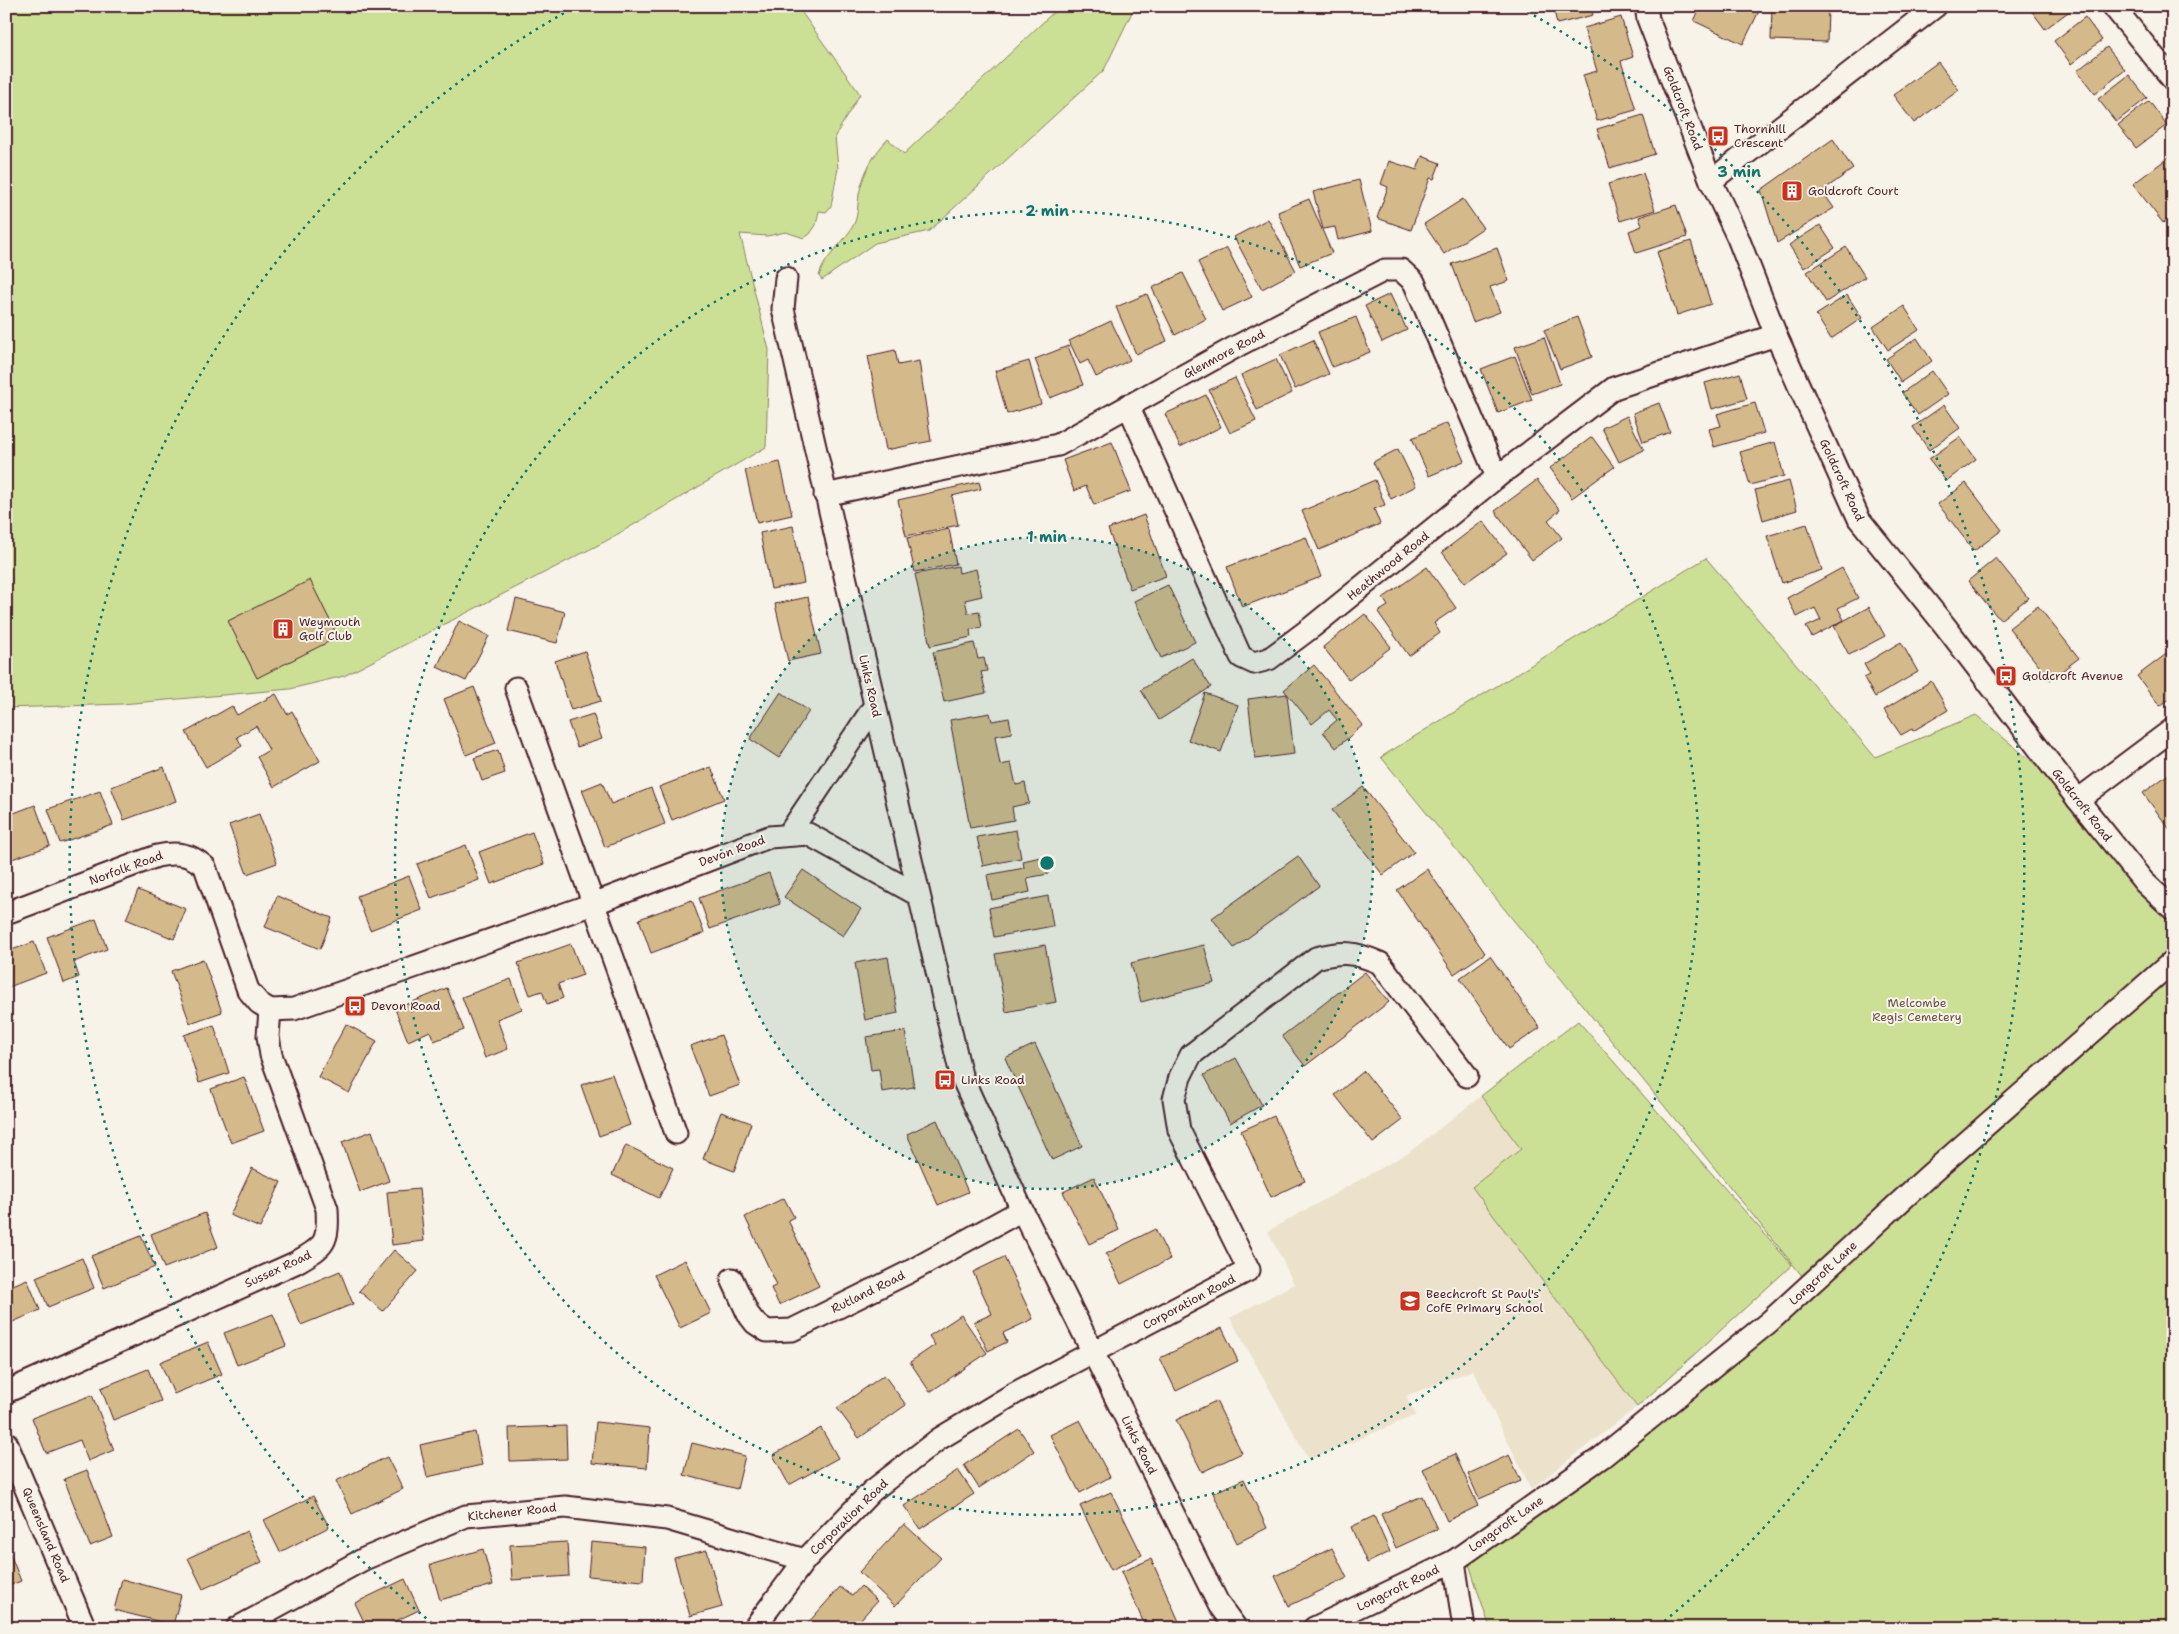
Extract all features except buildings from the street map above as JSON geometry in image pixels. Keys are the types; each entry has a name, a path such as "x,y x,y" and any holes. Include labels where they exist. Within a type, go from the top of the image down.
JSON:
{"street":[{"name":"Goldcroft Road","path":"1646,6 1648,19 1710,181 1738,238 1776,334 1859,519 1946,627 2078,800 2144,882 2173,909"},
{"path":"1710,181 1936,6"},
{"path":"2113,6 2173,80"},
{"name":"Glenmore Road","path":"825,495 1058,445 1239,344 1385,270 1401,270 1414,282 1497,477"},
{"name":"Links Road","path":"786,278 783,309 961,1074 1022,1210 1219,1605 1236,1628"},
{"name":"Heathwood Road","path":"1128,405 1240,657 1254,663 1268,659 1312,628 1497,477 1614,388 1776,334"},
{"path":"516,688 676,1133"},
{"path":"788,835 875,704"},
{"path":"2078,800 2173,729"},
{"name":"Devon Road","path":"270,1010 294,1009 593,904 769,837 808,834 918,894"},
{"name":"Norfolk Road","path":"6,912 157,856 175,852 196,858 205,867 248,990 259,1003 270,1010"},
{"name":"Corporation Road","path":"754,1628 805,1560 872,1491 939,1439 1017,1392 1250,1270 1178,1130 1174,1099 1180,1077 1191,1055 1316,958 1338,953 1360,954 1380,963 1467,1076"},
{"name":"Longcroft Lane","path":"1454,1561 1602,1457 1769,1322 1927,1177 2173,961"},
{"name":"Sussex Road","path":"6,1392 295,1263 321,1248 328,1232 327,1209 271,1055 268,1036 270,1010"},
{"name":"Rutland Road","path":"732,1279 748,1314 755,1323 767,1331 792,1330 909,1272 1022,1210"},
{"name":"Queensland Road","path":"6,1442 85,1628"},
{"name":"Kitchener Road","path":"237,1628 364,1559 466,1516 565,1507 667,1519 805,1560"},
{"path":"1454,1561 1464,1628"},
{"name":"Longcroft Road","path":"1314,1628 1454,1561"}],"shaded area":[{"name":"Beechcroft St Paul's CofE Primary School","path":"1481,1096 1521,1149 1472,1187 1637,1407 1531,1489 1473,1370 1406,1396 1416,1415 1309,1460 1230,1318 1294,1284 1268,1231 1408,1153"}],"green space":[{"name":"Weymouth Golf Club","path":"6,6 797,6 860,94 835,136 838,168 831,206 826,212 819,211 816,225 810,234 804,238 786,232 767,236 740,234 769,350 766,447 606,541 344,676 290,689 122,704 6,708"},
{"path":"1060,6 1135,6 1104,70 929,231 875,243 822,280 819,276 825,262 854,224 862,182 871,162 888,139 904,154"},
{"name":"Melcombe Regis Cemetery","path":"1706,558 1875,757 1976,715 2078,800 2173,915 2173,1628 1490,1628 1468,1561 1816,1293 1381,757"},
{"path":"1578,1021 1792,1265 1637,1407 1472,1187 1521,1149 1481,1096"}],"place":[{"name":"Thornhill Crescent","path":"1718,136"},
{"name":"Goldcroft Court","path":"1792,191"},
{"name":"Weymouth Golf Club","path":"283,629"},
{"name":"Goldcroft Avenue","path":"2006,676"},
{"name":"Devon Road","path":"355,1006"},
{"name":"Links Road","path":"945,1080"},
{"name":"Beechcroft St Paul's CofE Primary School","path":"1410,1301"}]}
